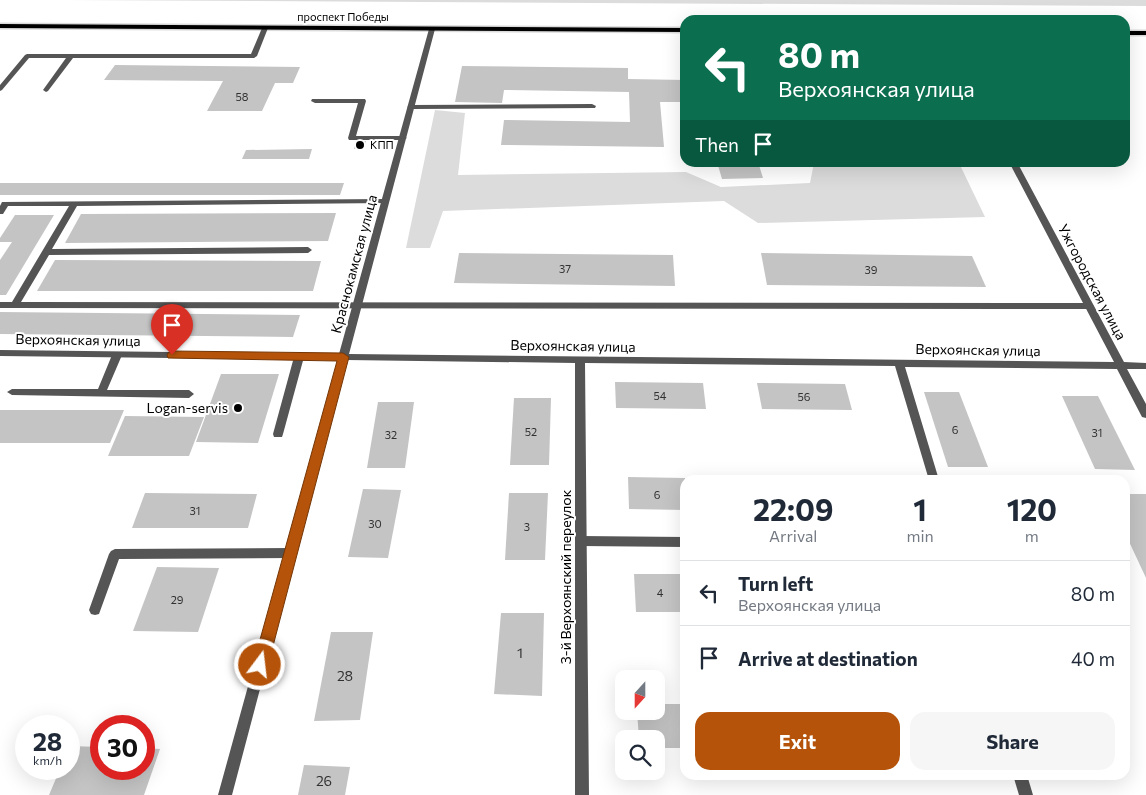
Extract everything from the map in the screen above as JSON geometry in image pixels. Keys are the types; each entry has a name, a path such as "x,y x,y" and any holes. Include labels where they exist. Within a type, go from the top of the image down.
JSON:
{"main road":[{"name":"проспект Победы","path":"1,28 680,30"},
{"path":"1130,33 1146,33"}],"street":[{"path":"0,88 27,56 254,56 265,28"},
{"name":"Краснокамская улица","path":"225,795 432,29"},
{"path":"46,90 71,56"},
{"path":"315,102 362,101 352,138 402,138"},
{"path":"411,107 592,106"},
{"name":"Ужгородская улица","path":"1016,167 1146,414"},
{"path":"0,212 2,204 385,201"},
{"path":"15,305 74,204"},
{"path":"47,252 308,250"},
{"path":"0,305 1089,306"},
{"name":"Верхоянская улица","path":"0,353 1146,366"},
{"path":"101,393 118,354"},
{"path":"278,434 299,357"},
{"name":"3-й Верхоянский переулок","path":"580,360 582,795"},
{"path":"899,363 933,475"},
{"path":"12,392 189,394"},
{"path":"581,541 680,542"},
{"path":"94,610 115,554 290,553"},
{"path":"1022,780 1026,795"}],"shaded area":[{"path":"67,0 1146,0 1146,6"},
{"path":"435,110 465,113 458,175 686,172 721,187 810,183 813,167 961,167 985,217 758,223 724,201 443,211 430,248 406,248"}],"building":[{"path":"115,65 300,67 293,83 275,83 262,111 207,111 223,81 104,80"},
{"path":"462,66 628,68 628,79 680,80 680,102 660,102 664,147 501,145 504,120 630,122 629,92 504,90 502,103 455,102"},
{"name":"КПП","path":"356,141 366,141 364,148 354,149"},
{"path":"312,149 309,159 242,159 246,150"},
{"path":"718,167 760,167 763,178 722,179"},
{"path":"0,183 344,183 340,195 0,195"},
{"path":"336,213 328,241 65,243 81,214"},
{"path":"15,215 54,215 6,295 0,295 0,260 12,242 0,242 0,238"},
{"path":"459,253 673,255 675,286 454,283"},
{"path":"761,253 972,256 986,287 767,285"},
{"path":"55,260 321,261 313,291 37,291"},
{"path":"0,312 300,315 293,337 0,334"},
{"name":"Logan-servis","path":"221,374 279,374 258,443 196,442"},
{"path":"615,382 703,383 706,409 616,408"},
{"path":"757,383 845,384 852,410 762,409"},
{"path":"924,392 959,392 988,467 948,467"},
{"path":"1062,396 1098,396 1135,470 1095,469"},
{"path":"514,398 551,398 549,465 510,465"},
{"path":"378,402 414,402 405,468 367,468"},
{"path":"0,410 124,410 110,443 0,443"},
{"path":"125,416 204,417 189,456 108,456"},
{"path":"628,477 680,478 680,510 629,509"},
{"path":"363,489 401,490 388,558 348,557"},
{"path":"145,493 257,494 248,528 132,528"},
{"path":"509,493 548,493 545,560 505,560"},
{"path":"1130,494 1146,494 1146,578 1130,544"},
{"path":"157,567 219,568 198,632 133,631"},
{"path":"634,574 680,574 680,612 636,612"},
{"path":"501,613 544,613 542,696 494,694"},
{"path":"331,632 373,632 360,720 314,721"},
{"path":"665,704 680,704 680,748 665,748 665,730 638,730 638,720 665,720"},
{"path":"80,746 90,747 90,780 149,780 144,795 49,795 55,780 80,780"},
{"path":"155,749 160,749 155,763"},
{"path":"304,765 350,767 345,795 298,795"}],"place":[{"name":"КПП","path":"360,145"},
{"name":"Logan-servis","path":"238,408"}],"route":[{"path":"172,355 343,357 260,665"}]}
